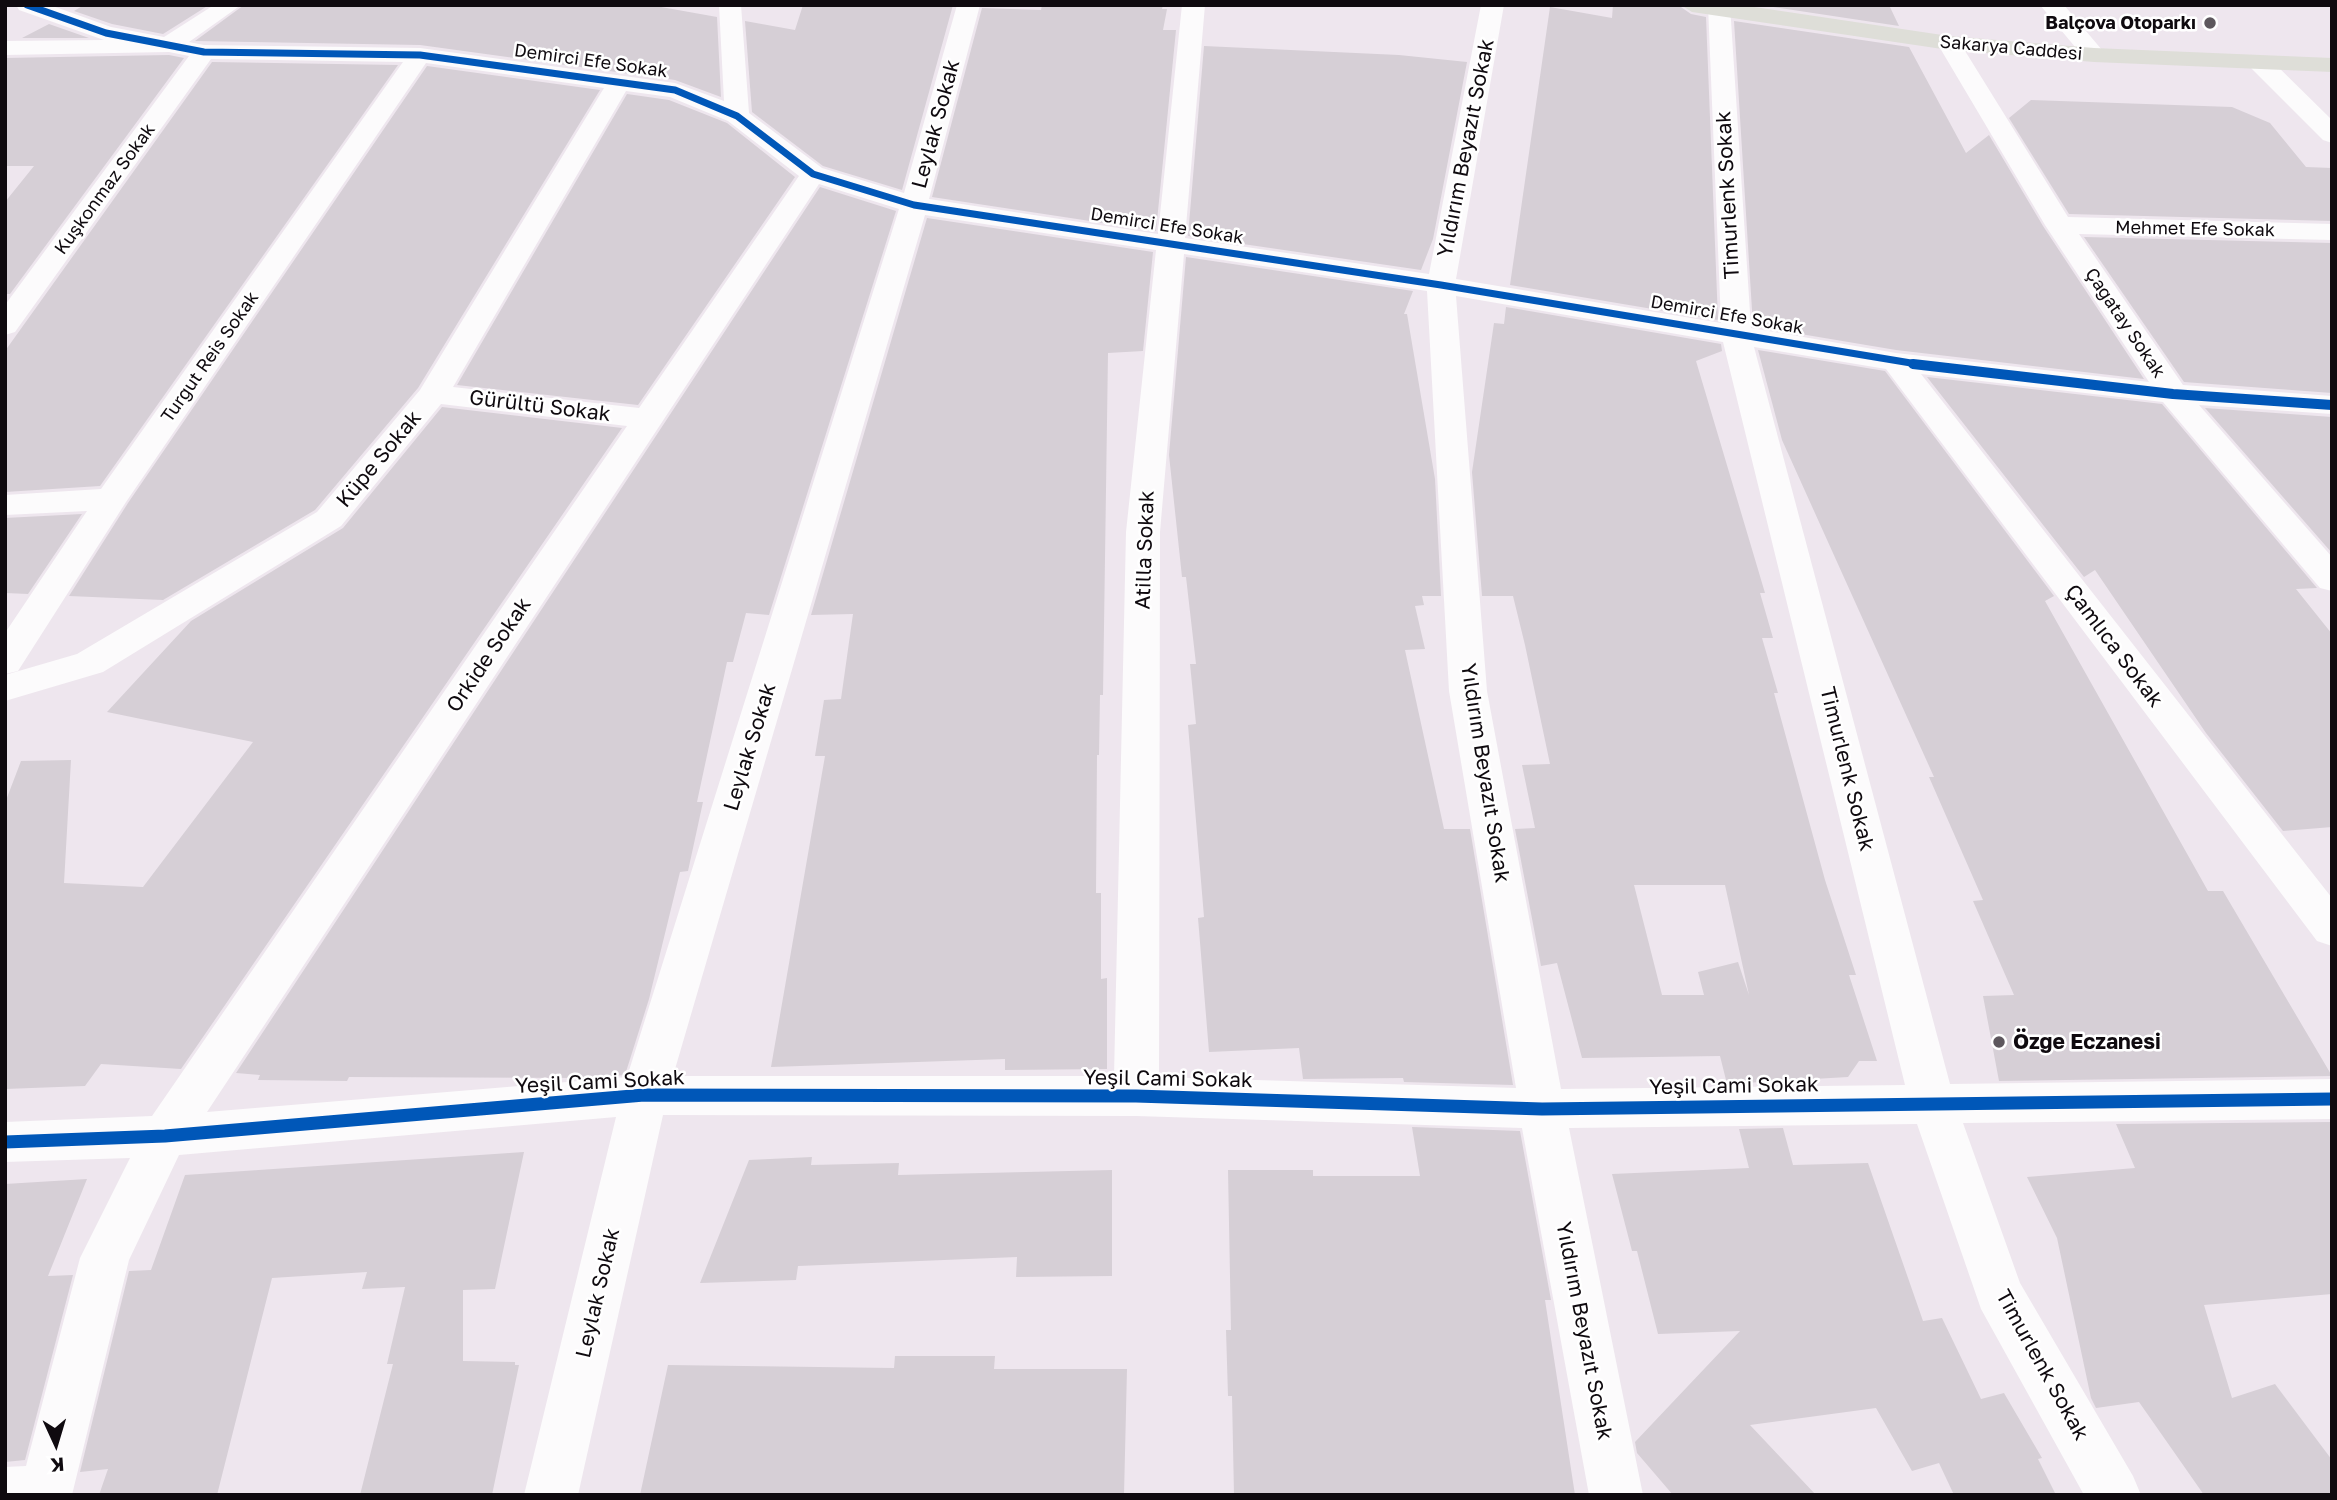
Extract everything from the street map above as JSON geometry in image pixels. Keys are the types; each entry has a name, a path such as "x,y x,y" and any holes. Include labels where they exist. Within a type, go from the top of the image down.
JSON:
{"main road":[{"name":"Sakarya Caddesi","path":"1710,7 1949,43 2094,55 2332,65"}],"street":[{"name":"Demirci Efe Sokak","path":"27,5 106,33 204,52 420,55 675,90 737,116 813,174 914,205 1441,285 1896,362 2173,394 2332,405"},
{"path":"5,48 166,46 230,5"},
{"path":"730,5 737,116"},
{"name":"Leylak Sokak","path":"551,1495 644,1095 914,205 968,5"},
{"name":"Atilla Sokak","path":"1136,1096 1143,532 1194,5"},
{"name":"Yıldırım Beyazıt Sokak","path":"1493,5 1441,285 1468,691 1542,1109 1616,1495"},
{"path":"2051,5 2094,55"},
{"name":"Timurlenk Sokak","path":"1710,7 1735,335 1932,1101 1999,1293 2114,1495"},
{"name":"Çağatay Sokak","path":"1949,43 2059,225 2173,394 2332,580"},
{"name":"Kuşkonmaz Sokak","path":"5,326 204,52"},
{"name":"Turgut Reis Sokak","path":"5,662 111,499 420,55"},
{"path":"2259,62 2332,135"},
{"name":"Küpe Sokak","path":"5,688 90,663 330,519 433,394 618,84"},
{"name":"Orkide Sokak","path":"32,1494 105,1258 165,1136 813,174"},
{"name":"Mehmet Efe Sokak","path":"2059,225 2332,232"},
{"name":"Çamlıca Sokak","path":"1896,362 2332,929"},
{"name":"Gürültü Sokak","path":"433,394 648,419"},
{"path":"5,505 111,499"},
{"name":"Yeşil Cami Sokak","path":"5,1142 165,1136 644,1095 1136,1096 1542,1109 1932,1101 2332,1099"}],"building":[{"path":"84,5 209,5 163,34 112,24 74,11"},
{"path":"244,5 650,5 717,17 721,97 675,80 420,45 195,41"},
{"path":"803,5 953,5 902,190 823,166 752,112 745,21 795,30"},
{"path":"1042,5 1163,5 1162,9 1167,9 1163,30 1176,30 1156,231 932,197 982,8 1041,10"},
{"path":"1613,5 1678,5 1691,14 1706,17 1718,320 1510,285 1550,7 1612,18"},
{"path":"1760,5 1889,5 1899,26"},
{"path":"1734,21 1909,47 1966,153 1989,135 2043,226 2144,379 1896,350 1753,326"},
{"path":"49,24 89,38 22,38"},
{"path":"1204,46 1399,55 1467,62 1433,239 1421,270 1188,236"},
{"path":"169,55 184,58 10,294 5,294 5,202 34,166 5,166 5,58"},
{"path":"212,62 398,65 100,486 5,492 5,351"},
{"path":"427,66 600,90 418,388 315,510 163,600 69,596 128,503"},
{"path":"627,94 669,100 727,123 795,177 638,405 457,385"},
{"path":"2031,100 2232,107 2270,123 2306,167 2332,168 2332,221 2069,214 2009,118"},
{"path":"820,187 896,211 769,615 746,613 733,662 727,662 697,802 703,802 688,871 680,872 649,999 625,1075 586,1078 349,1077 347,1081 258,1080 260,1075 236,1073"},
{"path":"927,218 1153,252 1143,351 1108,353 1103,695 1100,695 1097,755 1096,893 1101,893 1101,979 1107,978 1107,1069 1005,1070 1005,1059 771,1067 825,756 815,756 824,700 841,699 853,614 811,615"},
{"path":"2084,237 2332,243 2332,393 2184,382"},
{"path":"1186,257 1413,291 1404,314 1407,314 1435,479 1441,596 1422,596 1424,605 1415,606 1425,649 1405,650 1444,829 1470,829 1513,1085 1404,1082 1403,1078 1303,1079 1299,1048 1209,1052 1198,918 1204,917 1188,725 1196,724 1190,664 1196,664 1186,577 1182,577 1169,455"},
{"path":"1506,307 1721,344 1722,351 1696,361 1765,593 1760,593 1773,638 1762,638 1778,693 1774,693 1825,880 1856,975 1849,975 1877,1061 1859,1061 1848,1077 1727,1084 1720,1056 1582,1058 1557,963 1541,966 1515,829 1535,828 1522,765 1550,764 1525,645 1513,596 1482,596 1472,472 1494,323 1504,324","holes":["1634,885 1725,885 1749,995 1738,962 1698,972 1704,995 1662,995"]},
{"path":"1758,350 1885,371 2054,596 2045,601 2208,891 2223,891 2332,1076 1999,1081 1983,996 2014,995 1973,901 1983,900 1929,777 1934,777 1782,440"},
{"path":"1927,377 2162,404 2317,588 2296,589 2332,634 2332,827 2283,831 2206,733 2095,570 2084,577"},
{"path":"442,407 622,428 181,1069 101,1064 85,1086 5,1089 5,803 21,761 71,760 64,883 143,887 253,742 107,712 191,621 343,528"},
{"path":"2205,408 2332,417 2332,553"},
{"path":"82,514 28,594 5,593 5,518"},
{"path":"2332,1122 2332,1294 2204,1305 2232,1398 2275,1384 2332,1460 2332,1495 2204,1495 2139,1402 2096,1408 2091,1398 2057,1238 2027,1177 2135,1168 2116,1124"},
{"path":"1412,1127 1520,1131 1551,1300 1545,1300 1575,1495 1234,1495 1232,1396 1228,1396 1226,1330 1231,1330 1228,1170 1313,1170 1313,1176 1420,1176"},
{"path":"1783,1128 1793,1165 1868,1163 1923,1321 1942,1318 1981,1399 2004,1393 2042,1458 2038,1459 2056,1495 1954,1495 1939,1463 1912,1471 1876,1408 1750,1425 1816,1495 1673,1495 1637,1453 1635,1442 1740,1331 1658,1334 1637,1251 1632,1251 1612,1174 1749,1168 1739,1129"},
{"path":"524,1152 495,1289 463,1290 463,1361 515,1362 515,1365 519,1365 492,1495 360,1495 393,1364 387,1364 405,1287 362,1289 367,1272 272,1278 217,1495 99,1495 108,1469 80,1472 129,1271 151,1270 185,1175"},
{"path":"812,1157 811,1165 899,1163 898,1175 1112,1170 1112,1276 1016,1277 1017,1257 798,1266 796,1280 700,1283 749,1160"},
{"path":"87,1179 48,1276 73,1275 25,1460 5,1462 5,1184"},
{"path":"895,1356 995,1356 994,1369 1127,1369 1124,1495 640,1495 668,1365 894,1368"}],"cycle path":[{"path":"27,5 106,33 204,52 420,55 675,90 737,116 813,174 914,205 1441,285 1896,362 2173,394 2332,405"},
{"path":"5,1142 165,1136 644,1095 1136,1096 1542,1109 2332,1099"}],"place":[{"name":"Balçova Otoparkı","path":"2210,23"},
{"name":"Özge Eczanesi","path":"1999,1042"}]}
